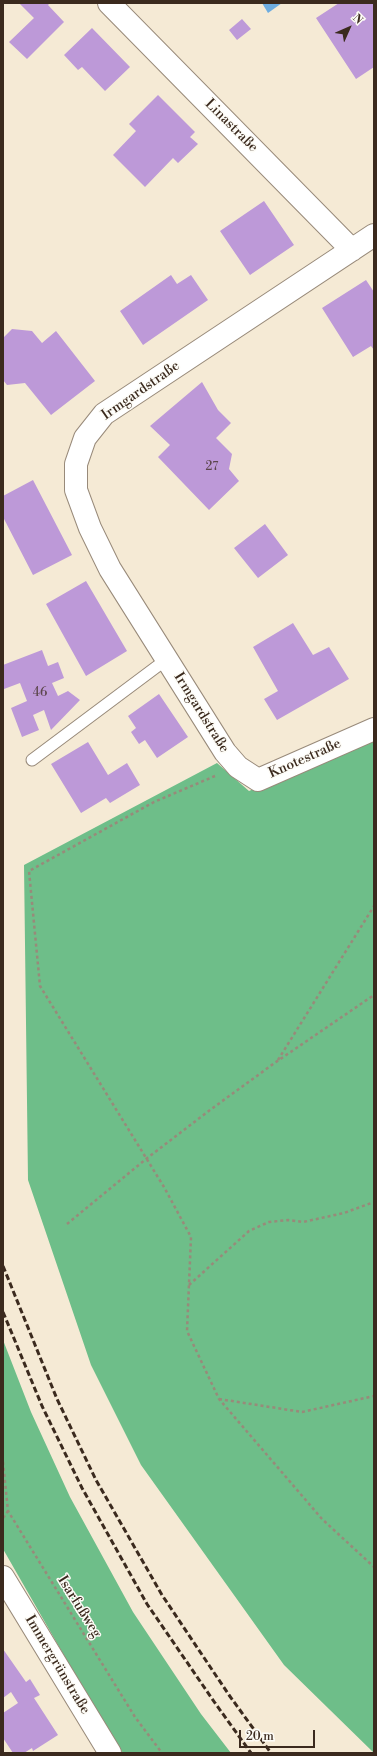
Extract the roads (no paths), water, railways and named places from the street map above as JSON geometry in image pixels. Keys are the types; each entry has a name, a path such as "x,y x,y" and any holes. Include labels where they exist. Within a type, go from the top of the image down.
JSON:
{"street":[{"name":"Linastraße","path":"109,3 352,250"},
{"name":"Irmgardstraße","path":"238,766 225,752 110,569 90,528 76,490 76,464 85,438 104,414 352,250 373,238"},
{"name":"Knotestraße","path":"238,766 258,780 374,729"},
{"name":"Immergrünstraße","path":"3,1577 102,1750"}],"lane":[{"path":"32,760 167,659"}],"water":[{"path":"262,3 282,3 268,13"}],"railway":[{"path":"3,1266 57,1399 96,1480 162,1595 229,1695 271,1753"},
{"path":"3,1312 42,1406 82,1488 147,1604 251,1753"}]}
